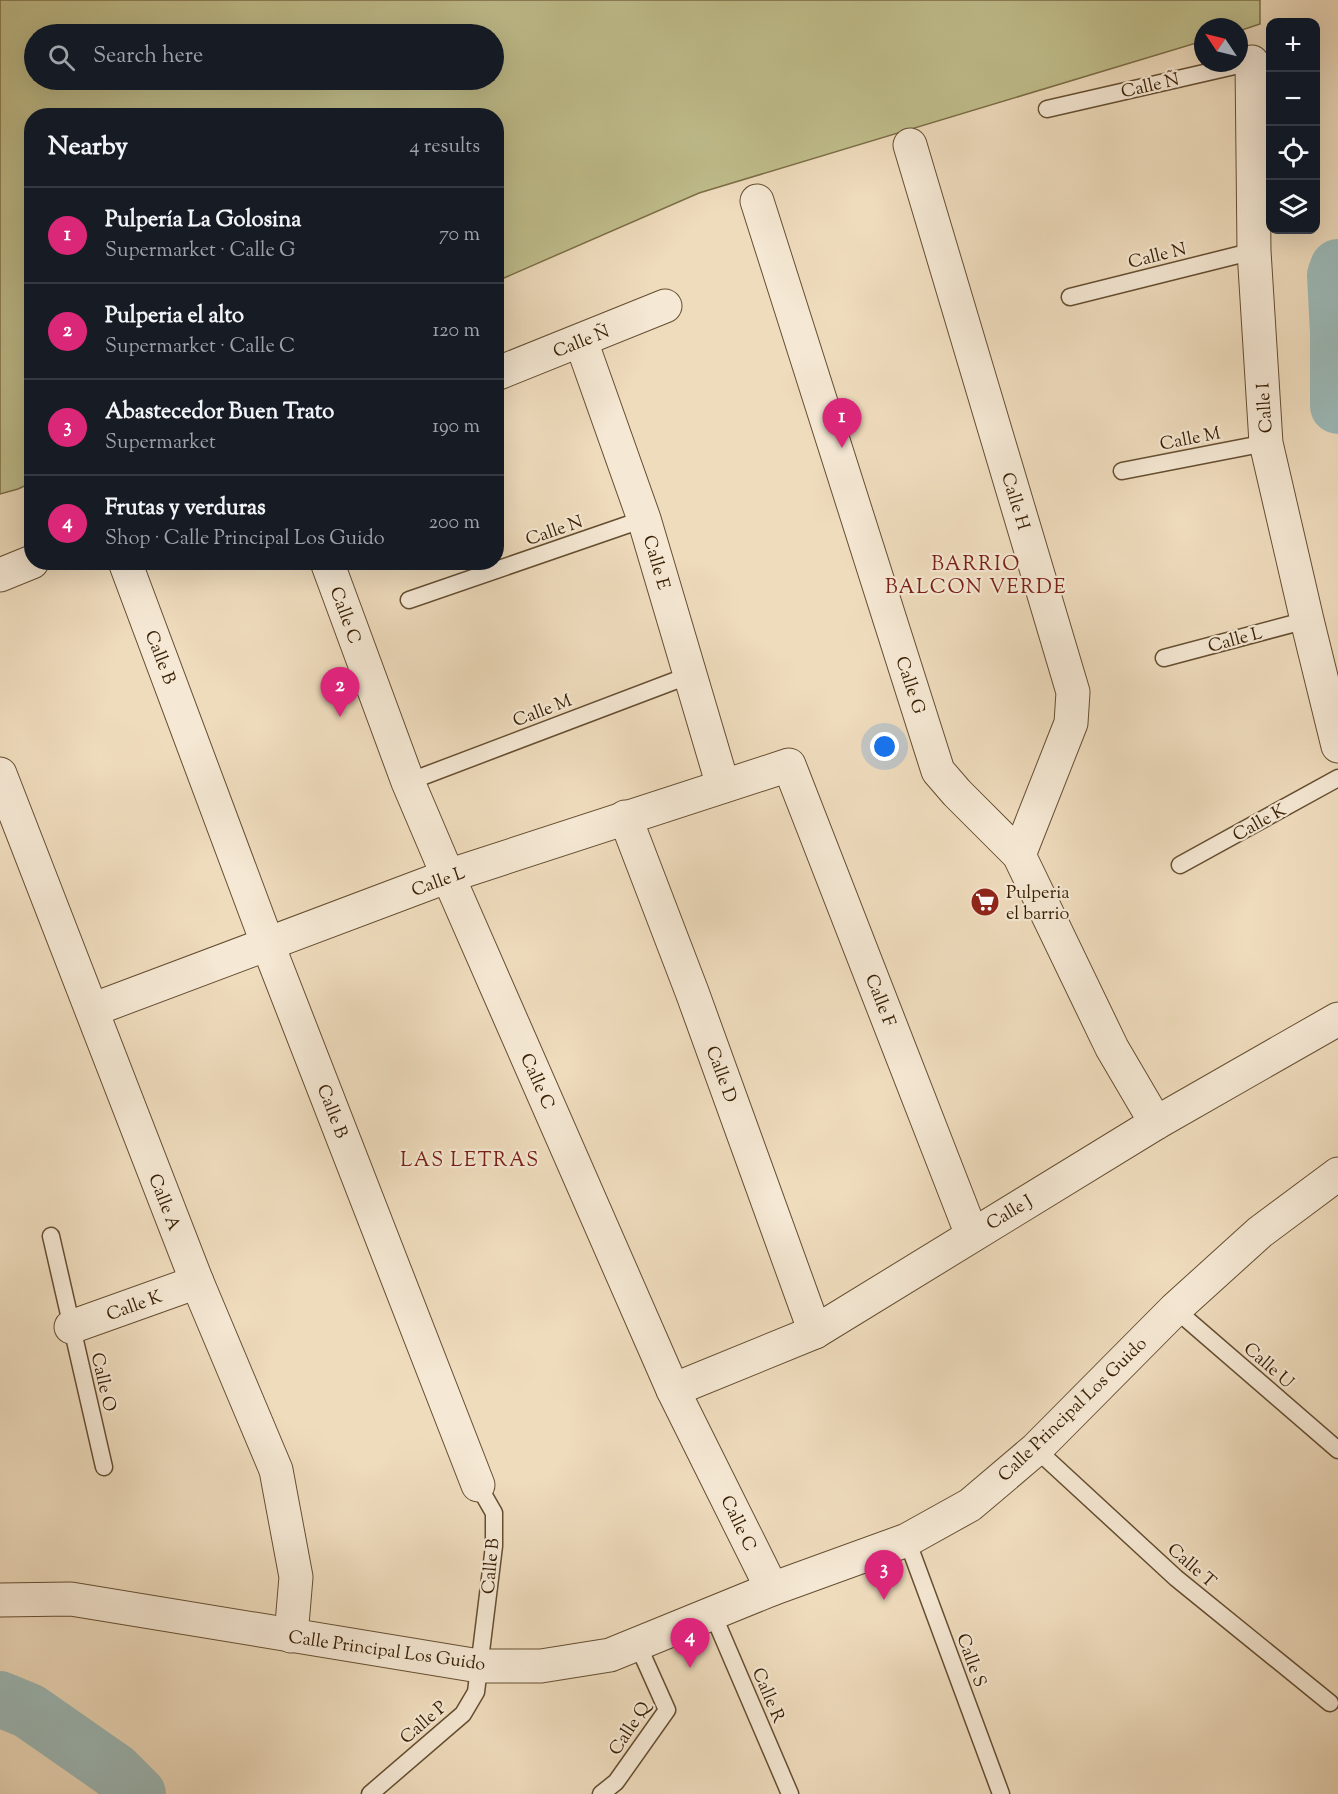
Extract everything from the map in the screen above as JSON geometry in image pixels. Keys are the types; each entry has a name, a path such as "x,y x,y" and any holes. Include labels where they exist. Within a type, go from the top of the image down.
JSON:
{"street":[{"name":"Calle I","path":"1252,62 1254,251 1266,443 1338,746"},
{"name":"Calle H","path":"910,145 1073,692 1071,723 1019,855"},
{"name":"Calle G","path":"757,201 938,771 1019,855 1112,1048 1156,1123"},
{"name":"Calle Ñ","path":"504,371 665,306"},
{"name":"Calle E","path":"581,341 644,519 723,786"},
{"path":"0,575 24,565"},
{"name":"Calle B","path":"128,570 268,945 478,1485"},
{"name":"Calle C","path":"330,570 408,782 448,876 673,1390 772,1589"},
{"name":"Calle L","path":"92,1010 448,876 789,765"},
{"name":"Calle F","path":"789,765 972,1235"},
{"name":"Calle A","path":"0,774 196,1282 276,1470 296,1577 291,1636"},
{"name":"Calle D","path":"625,817 692,992 815,1332"},
{"name":"Calle J","path":"673,1390 815,1332 1156,1123 1338,1019"},
{"name":"Calle Principal Los Guido","path":"0,1600 71,1599 479,1666 541,1666 610,1655 712,1612 907,1540 970,1505 1036,1449 1175,1309 1260,1232 1335,1182"},
{"name":"Calle K","path":"72,1327 196,1282"}],"lane":[{"name":"Calle Ñ","path":"1047,109 1252,62"},
{"name":"Calle N","path":"1070,297 1254,251"},
{"name":"Calle M","path":"1122,471 1266,443"},
{"name":"Calle N","path":"504,567 644,519"},
{"name":"Calle N","path":"409,600 496,570"},
{"name":"Calle L","path":"1164,658 1307,620"},
{"name":"Calle M","path":"408,782 690,675"},
{"name":"Calle K","path":"1180,865 1338,778"},
{"name":"Calle O","path":"51,1236 104,1467"},
{"name":"Calle U","path":"1175,1309 1338,1450"},
{"name":"Calle T","path":"1036,1449 1176,1578 1329,1703"},
{"name":"Calle B","path":"478,1485 494,1513 494,1546 479,1666"},
{"name":"Calle S","path":"907,1540 1001,1794"},
{"name":"Calle R","path":"712,1612 790,1794"},
{"name":"Calle Q","path":"601,1794 616,1782 667,1710 637,1644"},
{"name":"Calle P","path":"370,1794 463,1714 476,1692 479,1666"}],"shaded area":[{"path":"0,0 1260,0 1260,24 1248,28 1248,18 1194,18 1194,44 699,193 504,278 504,108 24,108 24,486 0,494"}],"waterway":[{"path":"1338,267 1335,275 1338,406"},
{"path":"0,1699 29,1711 115,1771 138,1794"}],"place":[{"name":"Pulpería La Golosina","path":"842,448"},
{"name":"Pulperia el alto","path":"340,717"},
{"name":"Pulperia el barrio","path":"985,902"},
{"name":"Abastecedor Buen Trato","path":"884,1600"},
{"name":"Frutas y verduras","path":"690,1668"}],"district":[{"name":"BARRIO BALCON VERDE","path":"976,574"},
{"name":"LAS LETRAS","path":"470,1159"}]}
